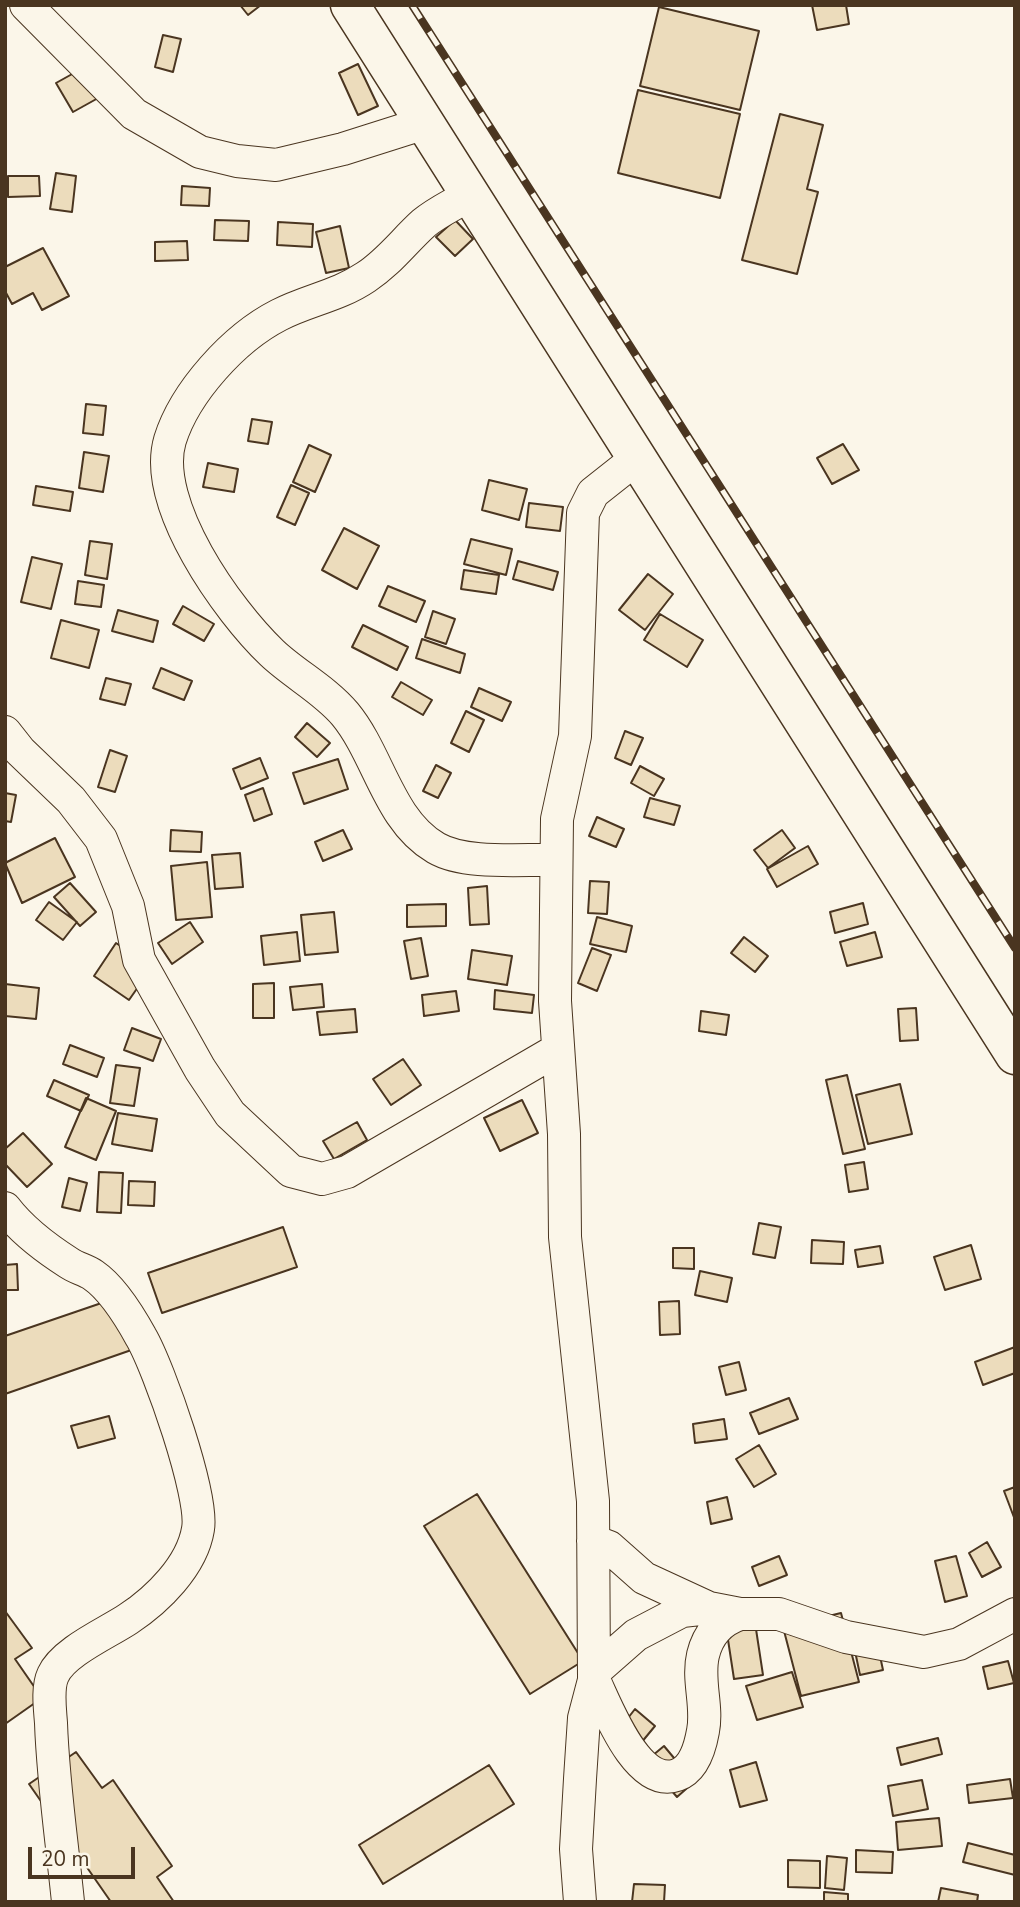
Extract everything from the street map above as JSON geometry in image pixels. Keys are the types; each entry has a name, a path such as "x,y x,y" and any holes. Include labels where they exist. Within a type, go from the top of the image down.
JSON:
{"street":[{"path":"26,5 134,114 200,152 237,161 276,165 343,149 425,123"},
{"path":"350,5 1015,1055"},
{"path":"469,195 425,222 399,250 366,277 328,299 279,315 225,355 195,391 180,418 170,442 167,477 178,515 224,595 270,651 345,714 404,817 417,833 435,848 456,857 556,860"},
{"path":"578,1900 576,1849 584,1718 594,1676 593,1500 565,1237 564,1134 557,1050 557,819 575,736 583,513 593,493 636,459"},
{"path":"5,732 20,751 71,800 101,839 128,906 139,960 168,1014 230,1114 291,1171 322,1179 347,1172 557,1050"},
{"path":"5,1208 70,1264 94,1275 122,1308 142,1338 160,1378 184,1454 195,1496 198,1529 188,1553 168,1586 144,1609 66,1656 52,1676 52,1756 68,1902"},
{"path":"593,1541 609,1547 644,1578 709,1608 740,1614 779,1614 846,1637 923,1652 959,1644 1015,1614"},
{"path":"594,1676 636,1635 659,1621 682,1611 709,1608"},
{"path":"594,1676 620,1736 638,1762 658,1774 670,1777 683,1772 692,1763 703,1732 703,1656 715,1628 740,1614"}],"building":[{"path":"240,5 261,5 248,15"},
{"path":"812,5 846,5 849,24 817,30"},
{"path":"659,7 759,31 740,110 640,86"},
{"path":"163,35 181,39 173,72 155,67"},
{"path":"92,63 109,92 73,112 56,83"},
{"path":"358,64 378,106 358,115 339,73"},
{"path":"638,90 740,114 720,198 618,173"},
{"path":"780,114 823,125 807,189 818,192 797,274 742,260"},
{"path":"56,173 76,176 72,212 50,209"},
{"path":"8,176 39,176 40,196 8,197"},
{"path":"182,186 210,188 209,206 181,205"},
{"path":"215,220 249,221 248,241 214,240"},
{"path":"455,220 473,239 455,256 436,237"},
{"path":"278,222 313,224 312,247 277,245"},
{"path":"340,226 349,268 326,273 316,232"},
{"path":"187,241 188,260 155,261 155,242"},
{"path":"43,248 69,296 42,310 33,293 12,304 5,291 5,267"},
{"path":"86,404 106,406 103,435 83,433"},
{"path":"252,419 272,422 268,444 248,441"},
{"path":"843,444 859,470 832,484 817,458"},
{"path":"309,445 331,455 315,492 293,482"},
{"path":"84,452 109,456 103,492 79,488"},
{"path":"208,463 238,469 234,492 203,487"},
{"path":"489,480 527,489 519,520 482,510"},
{"path":"291,485 309,493 295,525 277,517"},
{"path":"36,486 73,492 70,511 33,505"},
{"path":"529,503 563,507 560,531 526,527"},
{"path":"344,528 379,546 357,589 322,570"},
{"path":"471,539 512,549 506,575 464,564"},
{"path":"90,541 112,544 107,579 85,575"},
{"path":"32,557 62,564 51,609 21,602"},
{"path":"518,561 558,572 553,590 513,579"},
{"path":"464,570 499,575 496,594 461,589"},
{"path":"648,574 673,594 645,630 619,610"},
{"path":"78,581 104,585 101,607 75,604"},
{"path":"388,586 425,601 416,622 379,606"},
{"path":"183,606 214,624 204,641 173,624"},
{"path":"118,610 158,621 153,642 112,631"},
{"path":"433,611 455,619 446,644 425,637"},
{"path":"660,614 703,640 687,667 644,640"},
{"path":"61,620 99,630 89,668 51,658"},
{"path":"363,625 408,647 397,670 352,647"},
{"path":"422,639 465,654 460,673 416,658"},
{"path":"161,668 192,681 184,700 153,688"},
{"path":"106,678 131,684 125,705 100,699"},
{"path":"401,682 432,700 423,715 392,697"},
{"path":"479,688 511,702 502,721 471,707"},
{"path":"466,711 484,720 469,752 451,743"},
{"path":"307,723 330,743 317,757 295,737"},
{"path":"625,731 643,738 631,765 615,758"},
{"path":"110,750 127,756 115,792 98,787"},
{"path":"260,758 268,778 241,789 233,769"},
{"path":"338,759 348,789 304,804 293,773"},
{"path":"436,765 451,773 438,798 423,791"},
{"path":"640,766 664,779 654,796 631,783"},
{"path":"263,788 272,814 254,821 245,795"},
{"path":"5,793 16,795 11,822 5,821"},
{"path":"650,798 680,806 674,825 644,817"},
{"path":"597,817 624,829 616,847 589,836"},
{"path":"171,830 202,832 201,852 170,851"},
{"path":"343,830 352,849 323,861 315,842"},
{"path":"782,830 795,848 768,868 754,850"},
{"path":"55,838 75,877 22,903 5,863"},
{"path":"808,846 818,864 777,887 767,869"},
{"path":"240,853 243,887 215,889 212,855"},
{"path":"207,862 212,917 176,920 171,866"},
{"path":"590,881 609,882 607,914 588,913"},
{"path":"70,883 96,912 80,926 54,897"},
{"path":"487,886 489,924 470,925 468,888"},
{"path":"49,902 77,922 63,940 36,920"},
{"path":"863,903 868,924 835,933 830,912"},
{"path":"446,904 446,926 407,927 407,905"},
{"path":"334,912 338,952 305,955 301,915"},
{"path":"597,917 632,926 626,952 590,944"},
{"path":"190,922 203,942 172,964 158,943"},
{"path":"297,932 300,961 264,965 261,936"},
{"path":"875,932 882,957 847,966 840,942"},
{"path":"744,937 768,956 755,972 731,953"},
{"path":"421,938 428,976 411,979 404,941"},
{"path":"116,943 152,967 129,1000 94,976"},
{"path":"592,948 611,955 597,991 578,983"},
{"path":"472,950 512,956 507,985 468,979"},
{"path":"274,983 274,1018 253,1018 253,984"},
{"path":"5,984 39,988 36,1019 5,1016"},
{"path":"322,984 324,1007 293,1010 290,987"},
{"path":"495,990 534,995 532,1013 494,1009"},
{"path":"456,991 459,1011 424,1016 422,995"},
{"path":"916,1008 918,1040 900,1041 898,1009"},
{"path":"355,1009 357,1032 320,1035 317,1012"},
{"path":"701,1011 729,1015 726,1035 699,1031"},
{"path":"132,1028 161,1039 153,1061 124,1050"},
{"path":"70,1045 104,1058 97,1077 63,1064"},
{"path":"403,1059 421,1085 391,1105 373,1079"},
{"path":"116,1065 140,1068 134,1106 110,1103"},
{"path":"847,1075 865,1149 843,1154 826,1080"},
{"path":"54,1080 89,1095 81,1111 47,1096"},
{"path":"900,1084 912,1134 868,1144 856,1095"},
{"path":"86,1098 116,1111 96,1160 65,1147"},
{"path":"522,1100 538,1133 500,1151 484,1118"},
{"path":"118,1113 157,1119 152,1151 112,1144"},
{"path":"357,1122 367,1140 334,1159 323,1141"},
{"path":"23,1133 52,1164 27,1187 5,1164 5,1149"},
{"path":"864,1162 868,1189 849,1192 845,1165"},
{"path":"99,1172 123,1173 121,1213 97,1212"},
{"path":"69,1178 87,1183 80,1211 62,1207"},
{"path":"129,1181 155,1182 154,1206 128,1205"},
{"path":"759,1223 781,1227 775,1258 753,1254"},
{"path":"283,1227 297,1267 162,1313 148,1273"},
{"path":"812,1240 844,1242 843,1264 811,1263"},
{"path":"971,1245 981,1279 945,1290 934,1257"},
{"path":"880,1246 883,1263 858,1267 855,1250"},
{"path":"673,1248 694,1248 694,1269 673,1268"},
{"path":"17,1264 18,1290 5,1290 5,1265"},
{"path":"700,1271 732,1278 727,1302 695,1295"},
{"path":"122,1296 140,1347 5,1394 5,1336"},
{"path":"679,1301 680,1334 660,1335 659,1302"},
{"path":"1015,1347 1015,1373 983,1385 975,1362"},
{"path":"739,1362 746,1390 726,1395 719,1367"},
{"path":"789,1398 798,1419 759,1434 750,1413"},
{"path":"109,1416 115,1438 78,1448 71,1426"},
{"path":"724,1419 727,1439 695,1443 693,1424"},
{"path":"759,1445 776,1474 754,1487 736,1459"},
{"path":"1015,1487 1015,1520 1004,1491"},
{"path":"477,1494 583,1661 530,1694 424,1526"},
{"path":"727,1497 732,1519 711,1524 707,1502"},
{"path":"987,1542 1001,1567 982,1577 969,1553"},
{"path":"779,1556 787,1575 759,1586 752,1567"},
{"path":"956,1556 967,1596 945,1602 935,1561"},
{"path":"5,1611 32,1648 15,1659 42,1698 5,1724"},
{"path":"841,1613 859,1682 801,1696 783,1627"},
{"path":"754,1616 763,1675 734,1679 725,1620"},
{"path":"874,1628 883,1670 860,1675 851,1632"},
{"path":"1008,1661 1014,1683 988,1689 983,1667"},
{"path":"792,1672 803,1707 757,1720 746,1686"},
{"path":"635,1709 655,1726 641,1743 621,1727"},
{"path":"938,1738 942,1754 901,1765 897,1748"},
{"path":"664,1746 694,1782 677,1797 646,1761"},
{"path":"76,1752 102,1788 113,1780 172,1866 157,1877 174,1902 111,1902 29,1784"},
{"path":"756,1762 767,1800 740,1807 730,1770"},
{"path":"489,1765 514,1804 383,1884 359,1845"},
{"path":"1010,1779 1013,1798 969,1803 967,1785"},
{"path":"922,1780 928,1809 893,1816 888,1786"},
{"path":"939,1818 942,1846 898,1850 896,1822"},
{"path":"968,1843 1015,1855 1015,1875 963,1862"},
{"path":"856,1850 893,1852 892,1873 856,1872"},
{"path":"827,1856 847,1858 844,1890 825,1888"},
{"path":"788,1860 820,1861 820,1888 788,1887"},
{"path":"634,1884 665,1885 664,1902 632,1902"},
{"path":"941,1888 978,1895 977,1902 938,1902"},
{"path":"824,1892 848,1894 848,1902 824,1902"}],"railway":[{"path":"412,5 1015,948"}]}
